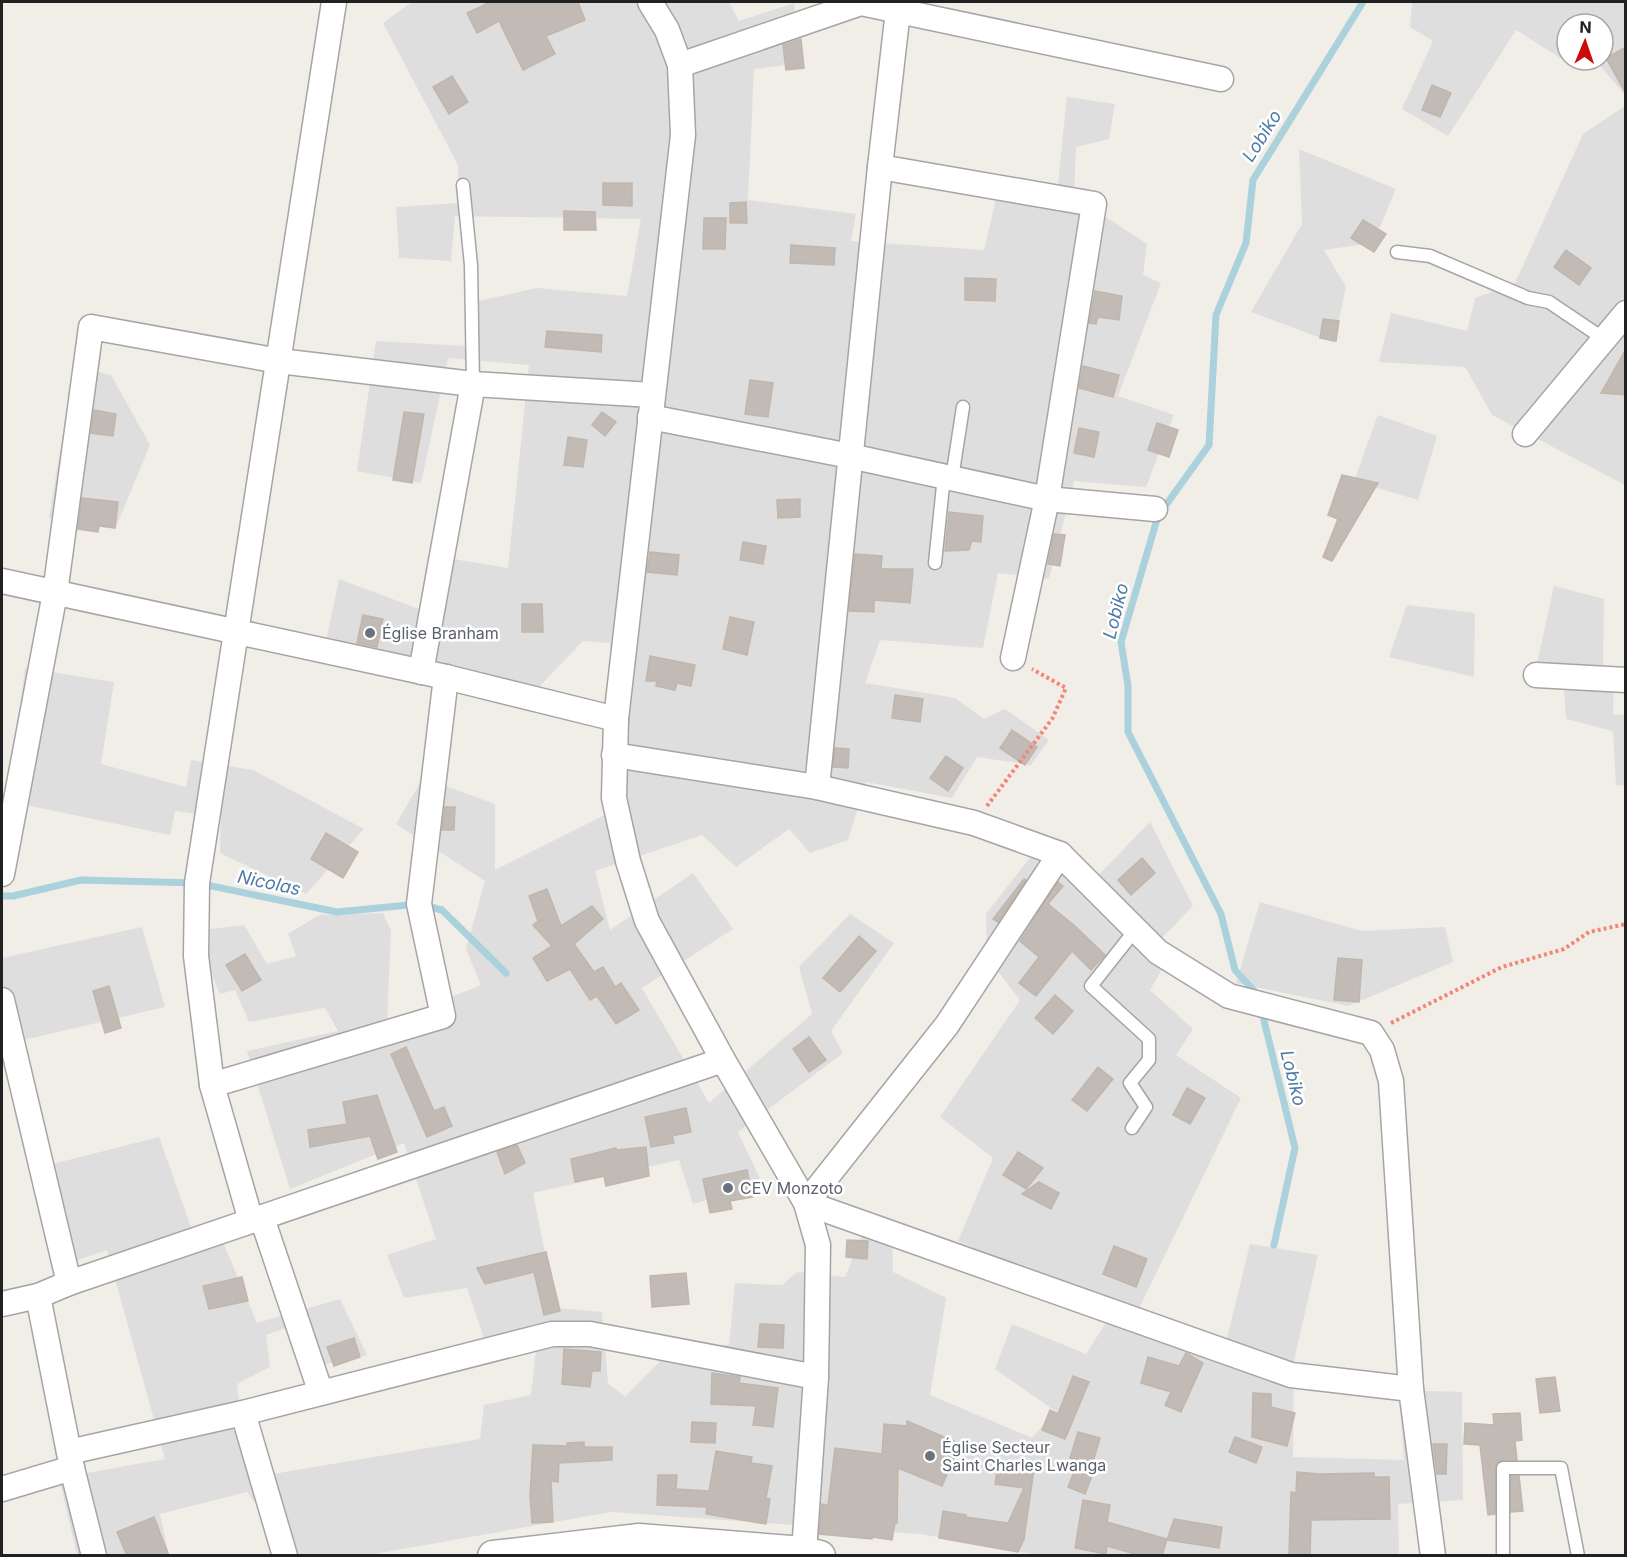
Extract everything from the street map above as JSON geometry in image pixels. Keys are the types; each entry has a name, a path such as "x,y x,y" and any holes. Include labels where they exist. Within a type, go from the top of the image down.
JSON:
{"street":[{"path":"321,1393 256,1219 212,1085 196,956 197,883 334,2"},
{"path":"503,1554 639,1539 812,1554 818,1245 806,1203 723,1060 647,921 628,861 614,798 616,719 683,135 680,64 667,30 650,2"},
{"path":"680,64 861,3 898,6 1221,80"},
{"path":"816,787 898,6"},
{"path":"880,166 1094,204 1047,499 1013,658"},
{"path":"1525,434 1626,313"},
{"path":"2,874 55,593 91,327 279,361 651,406 850,456 1047,499 1155,509"},
{"path":"421,672 473,384"},
{"path":"2,581 446,677 616,719"},
{"path":"1536,675 1626,680"},
{"path":"212,1085 443,1016 419,904 446,677"},
{"path":"614,755 816,787 974,823 1060,854 1158,952 1229,996 1371,1033 1382,1050 1391,1081 1411,1389 1433,1556"},
{"path":"806,1203 947,1025 1060,854"},
{"path":"2,1000 69,1282"},
{"path":"2,1304 38,1296 69,1282 723,1060"},
{"path":"806,1203 1291,1375 1411,1389"},
{"path":"38,1296 71,1460 94,1556"},
{"path":"2,1489 71,1460 243,1413 552,1334 590,1334 816,1377"},
{"path":"243,1413 285,1556"}],"lane":[{"path":"463,185 471,265 473,384"},
{"path":"1397,252 1430,256 1528,298 1549,302 1604,339"},
{"path":"934,563 948,477 963,407"},
{"path":"1132,1128 1146,1107 1130,1083 1149,1060 1149,1039 1091,986 1136,929"},
{"path":"1503,1556 1503,1468 1561,1468 1578,1556"}],"path":[{"path":"974,823 1052,719 1066,688 1013,658"},
{"path":"1371,1033 1502,967 1564,949 1589,932 1626,924"}],"shaded area":[{"path":"412,2 729,2 739,21 794,3 801,63 754,69 748,200 856,214 851,241 984,250 998,191 1056,202 1067,97 1115,104 1109,139 1076,147 1074,196 1147,244 1143,275 1161,283 1118,396 1174,415 1146,487 1074,481 1049,579 998,573 983,648 880,640 865,683 955,698 984,719 1005,709 1049,740 1031,765 977,757 952,798 866,782 848,840 810,853 789,829 736,867 702,835 595,871 610,930 693,873 733,929 642,988 709,1103 812,1014 799,967 850,914 894,943 831,1031 843,1053 738,1132 762,1183 693,1204 679,1160 533,1193 556,1308 602,1312 608,1383 625,1397 673,1348 729,1345 735,1283 782,1285 797,1272 845,1277 869,1219 892,1230 893,1272 946,1298 930,1395 1032,1438 1055,1411 995,1369 1012,1324 1086,1354 1115,1308 958,1241 993,1158 940,1117 1020,1000 987,957 986,914 1035,851 1083,891 1150,822 1193,906 1153,947 1165,964 1150,990 1193,1029 1176,1055 1241,1098 1133,1321 1221,1363 1250,1244 1318,1255 1294,1361 1293,1457 1404,1460 1399,1390 1462,1392 1463,1500 1398,1504 1399,1556 1038,1555 921,1534 611,1512 369,1555 297,1556 247,1492 160,1514 169,1555 77,1555 59,1478 165,1459 107,1250 57,1267 29,1170 159,1137 191,1227 214,1221 257,1323 340,1299 367,1355 303,1369 291,1326 266,1335 270,1367 237,1384 249,1478 480,1439 484,1405 531,1395 537,1341 487,1347 467,1288 404,1298 387,1255 436,1239 404,1143 290,1189 247,1051 338,1031 325,1008 249,1022 235,990 220,994 194,931 244,925 267,964 296,956 288,934 319,915 383,913 391,931 387,1023 481,985 466,949 485,881 396,824 423,778 495,804 495,870 613,811 610,643 583,641 534,692 327,637 339,579 419,609 428,555 508,568 529,365 448,358 421,483 357,471 376,341 466,346 474,302 537,288 627,296 641,219 455,216 451,261 399,258 396,207 458,203 458,165 383,23"},
{"path":"1412,2 1625,2 1625,95 1605,72 1615,72 1615,12 1555,12 1555,55 1516,30 1448,136 1402,109 1433,41 1410,27"},
{"path":"1625,106 1625,485 1492,415 1465,367 1379,362 1391,313 1467,331 1475,298 1515,283 1583,134"},
{"path":"1299,149 1396,189 1373,243 1324,250 1346,287 1334,343 1251,312 1302,224"},
{"path":"74,366 111,375 150,445 115,529 49,518"},
{"path":"1378,415 1437,436 1418,500 1354,481"},
{"path":"1554,586 1604,599 1603,668 1614,673 1613,714 1625,715 1625,786 1616,785 1613,731 1566,719 1563,677 1536,668"},
{"path":"1407,605 1475,613 1474,677 1389,657"},
{"path":"25,668 114,682 101,764 186,787 191,760 253,770 364,829 306,894 220,853 221,817 175,811 170,835 7,801"},
{"path":"1260,902 1362,931 1445,927 1453,962 1348,1006 1236,983"},
{"path":"142,927 165,1007 2,1045 2,958"}],"building":[{"path":"490,2 578,2 585,20 546,36 555,54 523,70 499,21 477,33 467,13"},
{"path":"801,39 804,68 786,70 783,45"},
{"path":"1626,47 1626,94 1614,72 1615,53"},
{"path":"452,76 468,102 449,114 433,87"},
{"path":"1432,85 1451,93 1440,117 1422,110"},
{"path":"603,183 632,183 632,206 603,205"},
{"path":"746,202 747,223 730,223 730,203"},
{"path":"564,211 595,212 596,230 564,230"},
{"path":"704,218 726,218 725,249 703,249"},
{"path":"1363,220 1386,234 1374,252 1351,238"},
{"path":"791,245 835,248 834,265 790,263"},
{"path":"1566,250 1591,268 1579,285 1554,267"},
{"path":"965,278 996,279 995,301 965,300"},
{"path":"1095,291 1122,296 1119,320 1098,317 1096,324 1089,323"},
{"path":"1323,319 1339,321 1336,341 1320,338"},
{"path":"547,331 602,335 601,352 545,347"},
{"path":"1626,349 1626,395 1601,393"},
{"path":"1083,366 1119,375 1113,397 1079,388"},
{"path":"750,380 773,383 768,417 745,414"},
{"path":"94,410 116,414 113,436 91,433"},
{"path":"404,412 424,414 412,483 393,480"},
{"path":"602,412 616,422 605,436 592,425"},
{"path":"1157,423 1178,430 1169,457 1148,450"},
{"path":"1079,428 1099,432 1094,457 1074,453"},
{"path":"568,437 587,440 583,467 564,465"},
{"path":"1342,475 1378,483 1332,561 1323,557 1338,519 1328,515"},
{"path":"82,498 118,502 115,528 99,526 98,532 78,529"},
{"path":"800,499 800,517 778,518 777,500"},
{"path":"949,512 983,516 981,542 972,541 969,550 945,551"},
{"path":"1054,534 1065,535 1060,566 1048,564"},
{"path":"743,542 766,546 763,564 740,560"},
{"path":"650,552 679,555 677,575 647,572"},
{"path":"855,554 882,556 881,569 913,569 910,603 874,600 874,612 849,611"},
{"path":"522,604 542,604 543,632 522,632"},
{"name":"Église Branham","path":"363,615 383,619 377,647 357,643"},
{"path":"730,617 754,622 747,655 723,649"},
{"path":"650,656 695,665 691,686 677,683 675,690 656,686 657,681 646,681"},
{"path":"895,695 923,699 920,722 892,718"},
{"path":"1012,730 1037,747 1025,765 1000,748"},
{"path":"835,748 849,749 848,768 833,767"},
{"path":"946,756 963,768 948,791 930,778"},
{"path":"445,807 455,807 454,830 442,830"},
{"path":"326,833 358,852 343,878 311,859"},
{"path":"1142,858 1155,873 1131,895 1118,880"},
{"path":"1024,879 1026,880 998,922 993,919"},
{"path":"1058,882 1063,886 1048,904 1105,955 1091,970 1072,951 1036,996 1019,983 1039,957 1020,941"},
{"path":"547,889 561,926 592,906 603,919 574,944 594,972 603,967 615,987 621,983 639,1010 616,1024 597,996 590,1000 570,969 547,981 533,958 552,946 533,925 538,921 529,896"},
{"path":"859,936 876,951 840,992 823,978"},
{"path":"245,954 261,980 242,991 226,965"},
{"path":"1338,958 1362,960 1359,1002 1334,1000"},
{"path":"109,986 121,1028 105,1033 93,991"},
{"path":"1055,995 1073,1011 1053,1034 1035,1018"},
{"path":"809,1037 826,1060 809,1072 793,1049"},
{"path":"406,1047 434,1111 444,1107 452,1126 427,1137 391,1054"},
{"path":"1098,1067 1113,1079 1087,1111 1072,1100"},
{"path":"1187,1088 1205,1098 1190,1124 1173,1115"},
{"path":"377,1095 397,1152 378,1159 370,1136 310,1147 308,1130 347,1124 343,1102"},
{"path":"686,1108 691,1132 672,1136 674,1143 651,1147 645,1117"},
{"path":"517,1145 525,1163 505,1174 497,1152"},
{"path":"646,1147 649,1176 606,1186 604,1176 575,1182 571,1159 616,1148 616,1150"},
{"path":"1018,1152 1043,1168 1026,1189 1003,1175"},
{"name":"CEV Monzoto","path":"747,1170 753,1197 730,1201 732,1209 710,1213 703,1179"},
{"path":"1039,1182 1059,1193 1051,1209 1022,1194"},
{"path":"847,1240 868,1241 867,1259 846,1257"},
{"path":"1114,1246 1147,1259 1136,1287 1103,1274"},
{"path":"546,1252 560,1311 544,1315 534,1272 485,1284 477,1268"},
{"path":"686,1273 689,1304 652,1307 650,1276"},
{"path":"242,1277 248,1301 209,1309 203,1286"},
{"path":"760,1324 784,1325 783,1348 758,1347"},
{"path":"354,1338 360,1357 334,1366 327,1347"},
{"path":"564,1349 601,1352 600,1371 592,1371 590,1387 562,1384"},
{"path":"1186,1353 1203,1363 1181,1412 1165,1405 1171,1392 1141,1383 1148,1357 1179,1366"},
{"path":"712,1373 740,1377 739,1383 778,1388 773,1427 753,1425 756,1406 711,1404"},
{"path":"1073,1376 1089,1382 1065,1439 1042,1430 1050,1410 1058,1414"},
{"path":"1555,1377 1560,1411 1540,1413 1536,1379"},
{"path":"1253,1393 1271,1394 1271,1407 1295,1413 1287,1446 1252,1437"},
{"path":"1520,1413 1522,1440 1515,1441 1517,1460 1502,1460 1496,1464 1495,1514 1488,1515 1480,1445 1464,1444 1465,1423 1494,1425 1493,1414"},
{"path":"907,1421 960,1444 942,1486 898,1468 897,1523 895,1523 892,1540 819,1534 822,1504 828,1505 835,1448 882,1454 884,1424 907,1426"},
{"path":"692,1422 716,1423 715,1443 691,1442"},
{"path":"1078,1432 1100,1438 1092,1465 1070,1458"},
{"path":"1235,1437 1262,1447 1256,1463 1229,1452"},
{"path":"584,1442 584,1447 612,1447 612,1460 559,1463 558,1482 551,1481 553,1522 532,1523 530,1495 533,1445 568,1446 567,1443"},
{"path":"1433,1444 1447,1444 1446,1474 1437,1474"},
{"path":"716,1451 752,1457 751,1463 772,1466 766,1498 770,1499 766,1524 706,1514 707,1507 657,1505 658,1475 677,1475 676,1489 709,1491"},
{"path":"998,1464 1034,1469 1024,1539 1018,1552 939,1538 943,1511 1008,1523 1024,1488 995,1484"},
{"path":"1076,1467 1093,1473 1085,1494 1068,1487"},
{"path":"1297,1472 1374,1473 1374,1477 1389,1477 1390,1519 1311,1520 1310,1556 1289,1556 1291,1492 1296,1493"},
{"path":"1511,1476 1519,1476 1523,1511 1511,1512"},
{"path":"1083,1500 1110,1505 1107,1522 1167,1539 1162,1556 1142,1556 1107,1546 1106,1554 1075,1548"},
{"path":"154,1517 169,1556 127,1556 117,1532"},
{"path":"1174,1519 1222,1527 1219,1548 1167,1540"}],"waterway":[{"name":"Lobiko","path":"1258,997 1235,970 1221,914 1128,732 1128,686 1121,642 1158,516 1209,445 1216,315 1246,243 1253,180 1363,2"},
{"name":"Nicolas","path":"2,896 13,896 81,880 197,883 337,912 419,904 442,910 506,973"},
{"name":"Lobiko","path":"1261,1008 1295,1148 1274,1245"}],"place":[{"name":"Église Branham","path":"370,633"},
{"name":"CEV Monzoto","path":"728,1188"},
{"name":"Église Secteur Saint Charles Lwanga","path":"930,1456"}]}
